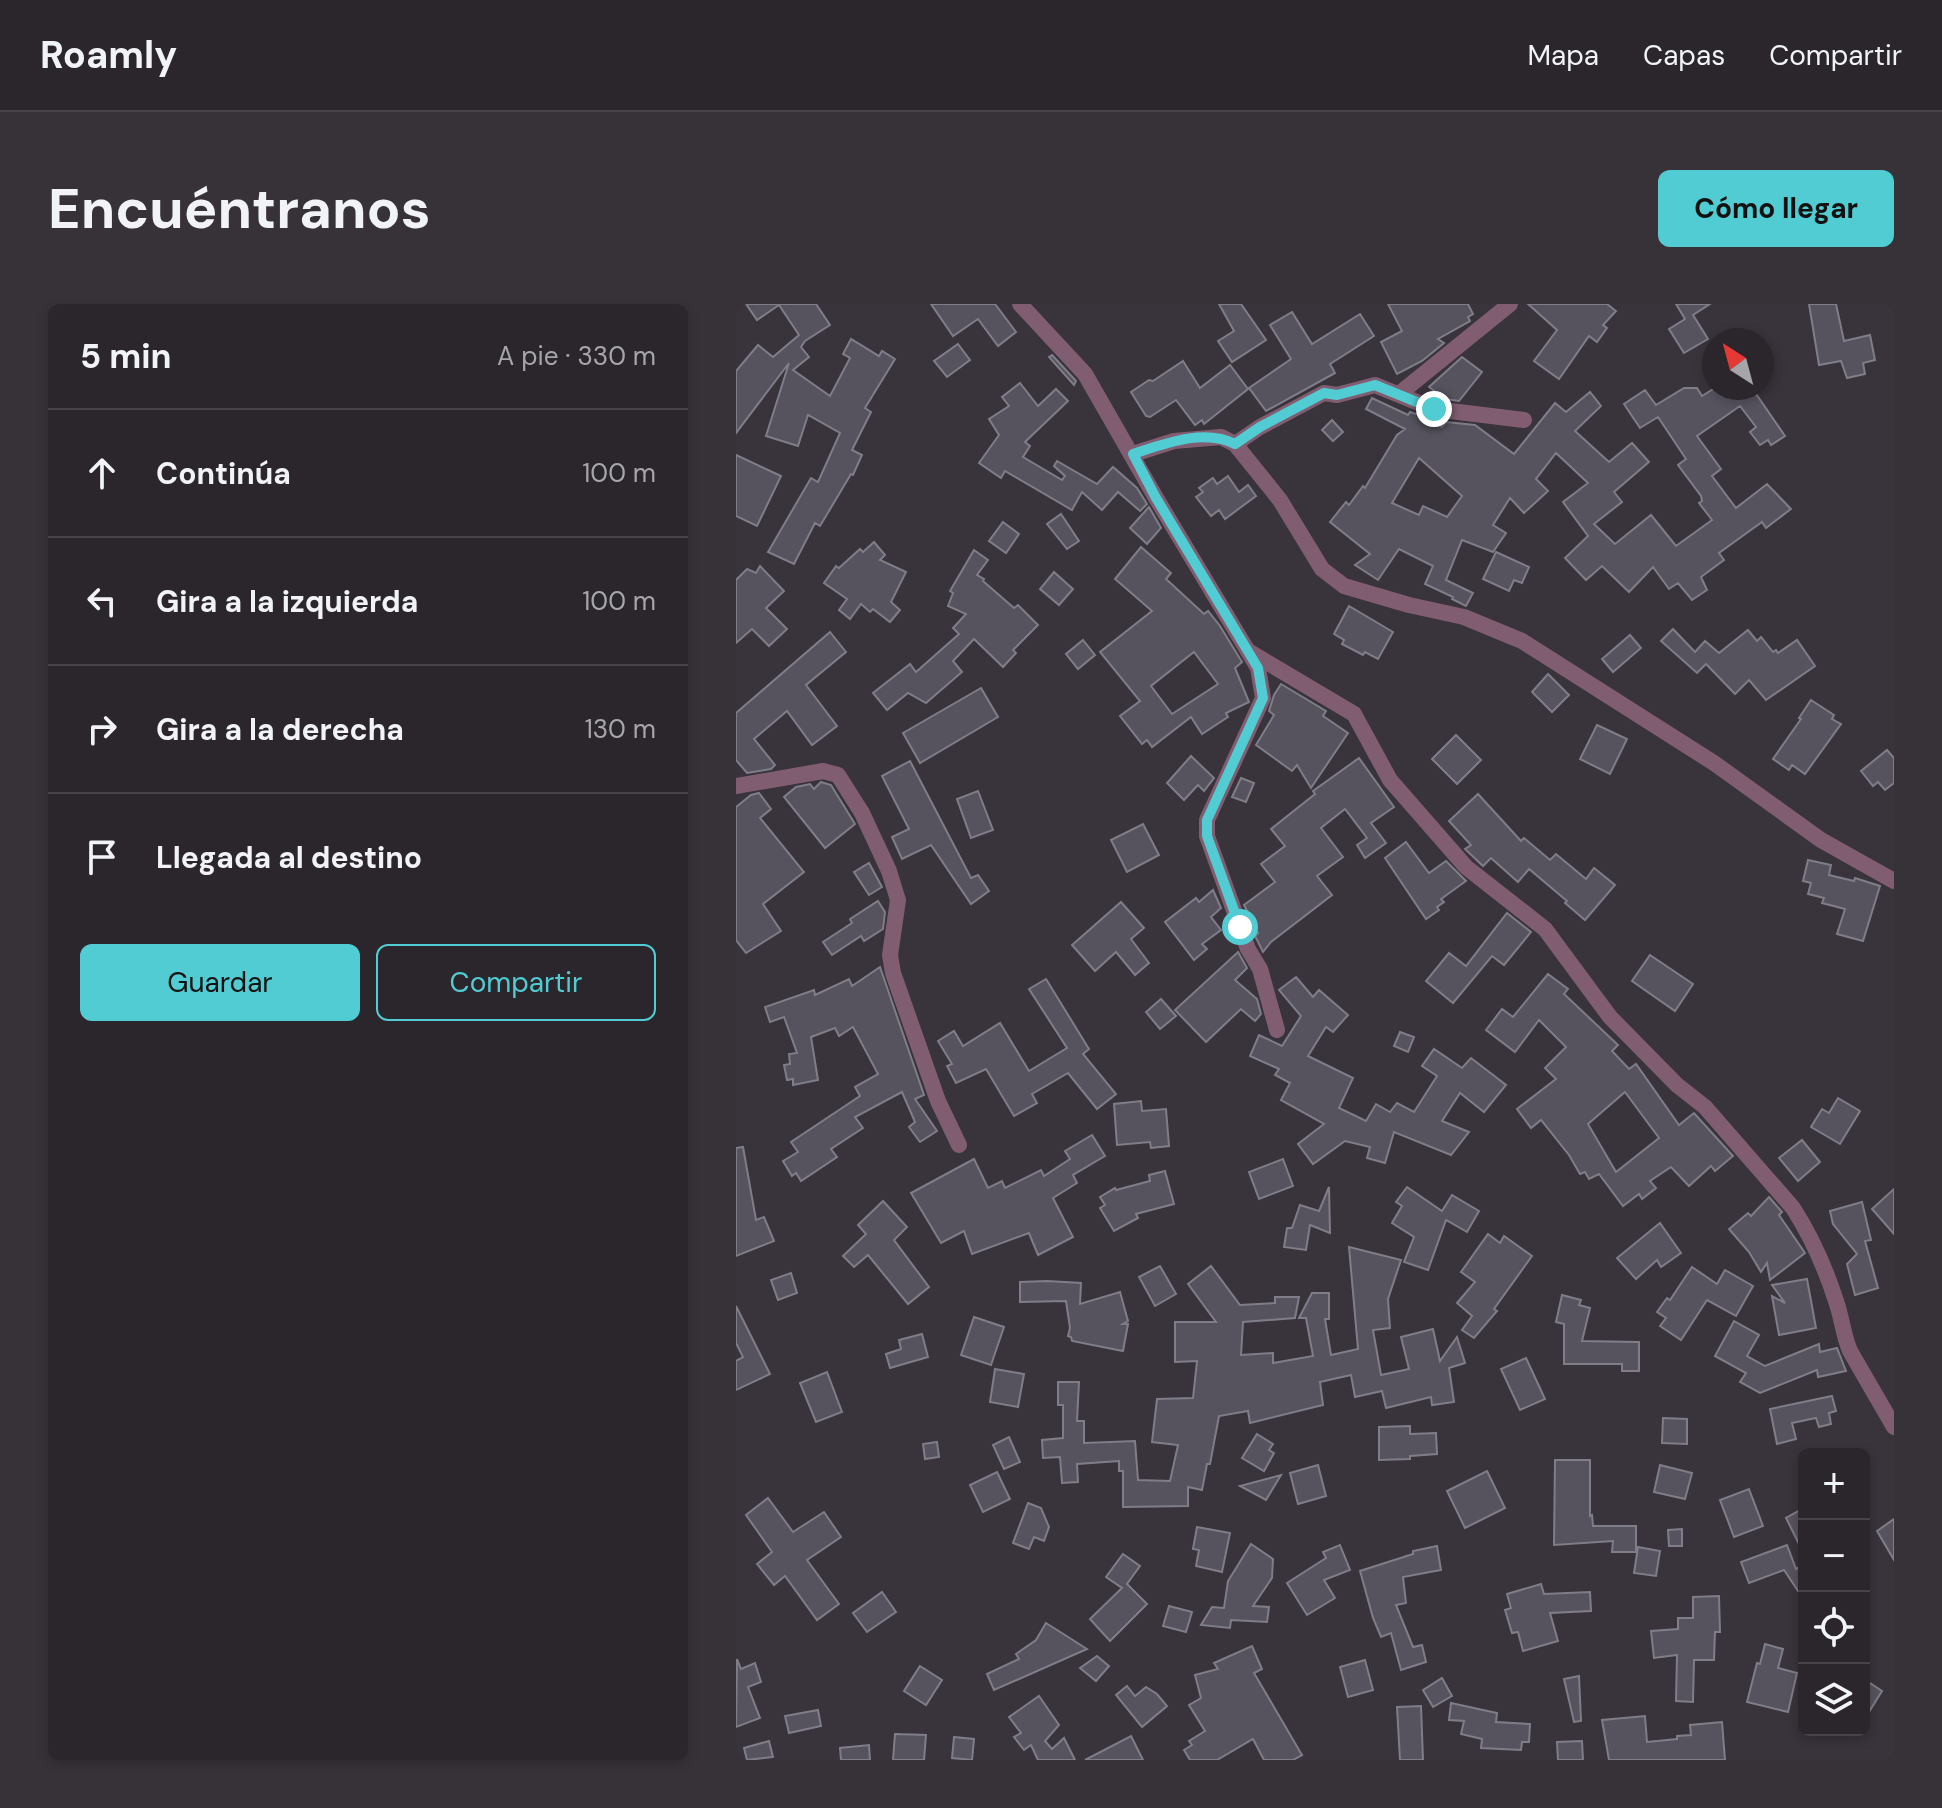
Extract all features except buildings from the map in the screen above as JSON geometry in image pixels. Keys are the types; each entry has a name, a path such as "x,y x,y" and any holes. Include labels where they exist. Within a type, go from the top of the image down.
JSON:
{"street":[{"path":"1020,304 1085,374 1258,668 1263,698 1207,820 1207,836 1248,949 1260,969 1277,1030"},
{"path":"1399,394 1510,304"},
{"path":"1235,444 1324,393 1337,395 1375,385 1434,409 1524,420"},
{"path":"1133,454 1174,441 1221,437 1235,444 1280,500 1322,569 1344,586 1464,617 1522,641 1714,763 1821,840 1894,881"},
{"path":"1248,651 1354,714 1390,780 1466,867 1545,929 1610,1017 1677,1085 1705,1107 1793,1208 1803,1224 1836,1302 1850,1351 1894,1427"},
{"path":"736,786 823,771 838,775 862,813 889,871 898,900 890,955 893,973 938,1101 959,1145"}],"route":[{"path":"1240,927 1207,836 1207,820 1263,698 1262,682 1258,668 1133,454 1174,441 1221,437 1235,444 1324,393 1337,395 1375,385 1434,409"}]}
